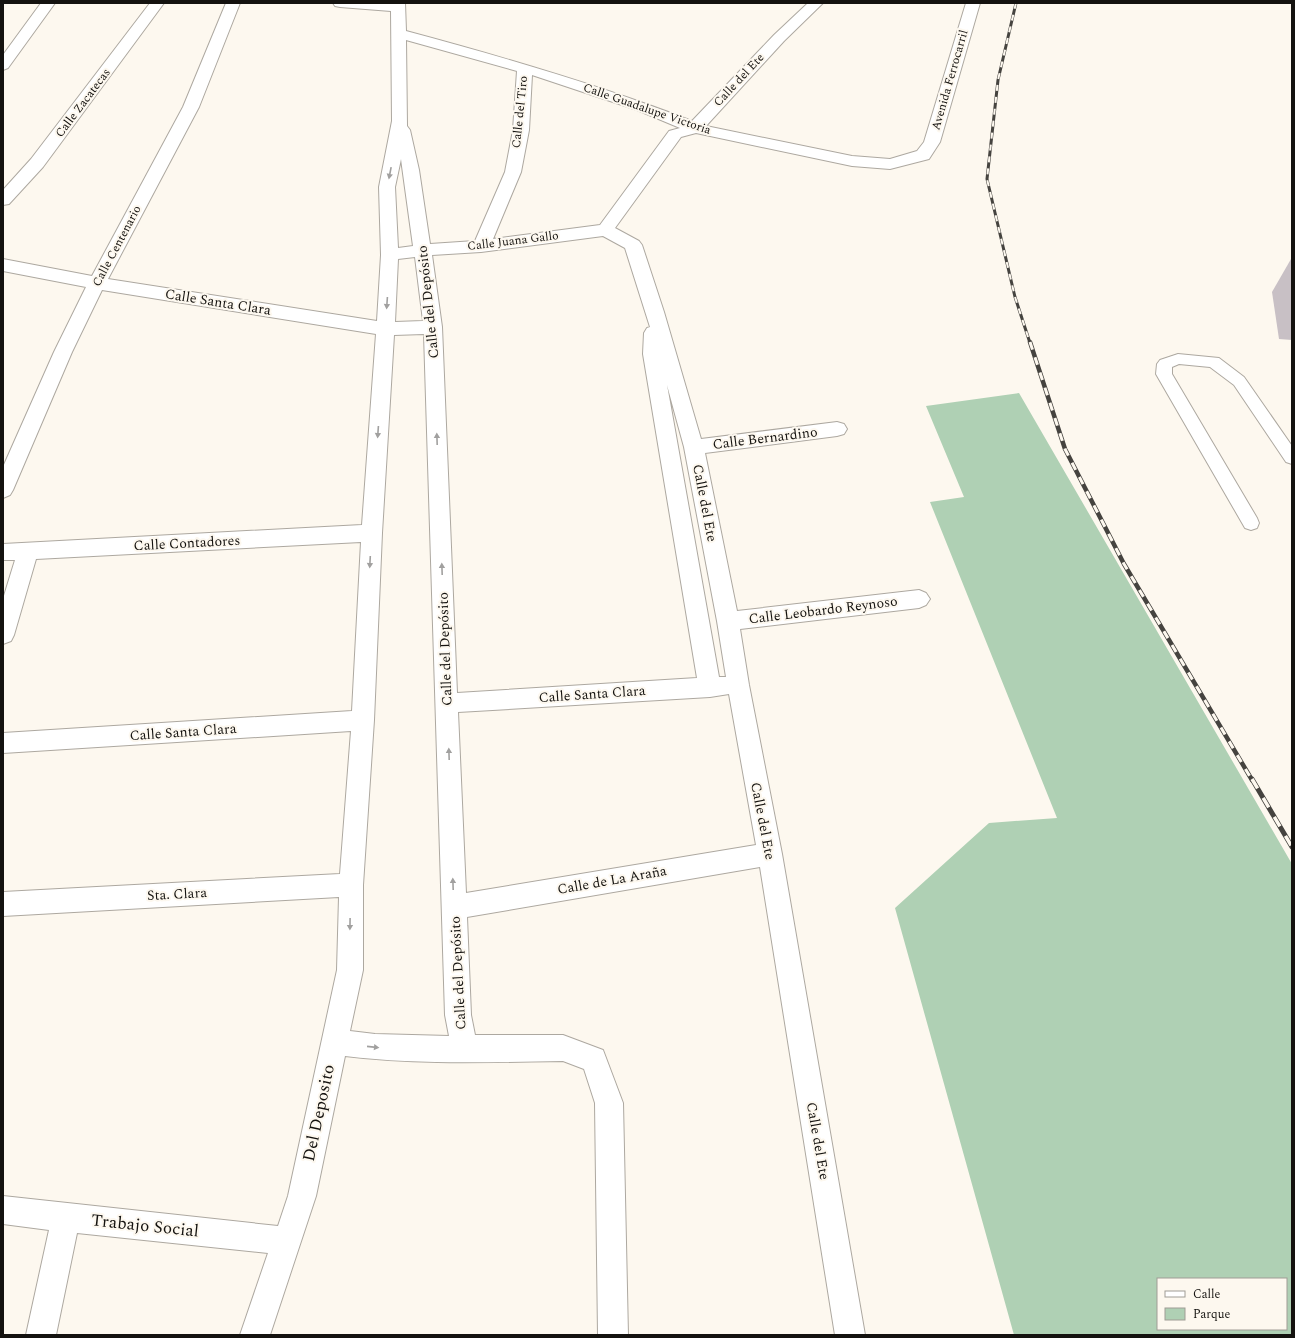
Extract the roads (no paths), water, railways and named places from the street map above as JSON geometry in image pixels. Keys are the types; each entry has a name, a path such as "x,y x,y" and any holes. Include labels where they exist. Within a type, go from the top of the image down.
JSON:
{"street":[{"path":"3,65 48,3"},
{"name":"Calle Zacatecas","path":"3,200 37,163 158,3"},
{"name":"Calle Centenario","path":"3,490 63,352 97,283 191,107 234,3"},
{"path":"340,3 398,5"},
{"name":"Calle del Ete","path":"695,128 779,38 816,3"},
{"name":"Avenida Ferrocarril","path":"923,155 932,142 973,3"},
{"name":"Calle del Depósito","path":"334,1042 382,1048 464,1049 458,1015 434,327 411,170 400,121 398,5"},
{"name":"Calle Guadalupe Victoria","path":"398,33 525,68 642,107 695,128 754,142 852,160 890,164 923,155"},
{"name":"Calle del Tiro","path":"481,246 513,172 521,130 525,68"},
{"name":"Calle del Depósito","path":"351,885 363,720 372,533 390,255 387,187 400,121"},
{"path":"606,230 675,134 695,128"},
{"name":"Calle del Ete","path":"606,230 633,245 655,312 694,447 728,622 738,686 770,854 850,1335"},
{"name":"Calle Juana Gallo","path":"390,255 422,250 481,246 606,230"},
{"name":"Calle Santa Clara","path":"3,265 97,283 385,329 434,327"},
{"name":"Calle del Ete","path":"655,312 652,354 710,687"},
{"name":"Calle Bernardino","path":"694,447 837,429"},
{"name":"Calle Contadores","path":"3,552 28,552 372,533"},
{"path":"3,635 28,552"},
{"name":"Calle Leobardo Reynoso","path":"728,622 918,599"},
{"name":"Calle Santa Clara","path":"447,703 738,686"},
{"name":"Calle Santa Clara","path":"3,743 363,720"},
{"name":"Calle de La Araña","path":"454,907 770,854"},
{"name":"Sta. Clara","path":"3,904 351,885"},
{"name":"Del Deposito","path":"255,1335 302,1196 350,970 351,885"},
{"path":"464,1049 563,1048 594,1059 609,1103 613,1335"},
{"name":"Trabajo Social","path":"3,1210 288,1241"},
{"path":"41,1335 66,1218"}],"lane":[{"path":"1251,523 1164,374 1166,364 1178,359 1214,362 1239,381 1292,458"}],"railway":[{"path":"1016,3 998,80 987,179 1015,297 1030,343"},
{"path":"1030,342 1065,449 1124,564 1252,780"},
{"path":"1252,779 1292,847"}]}
